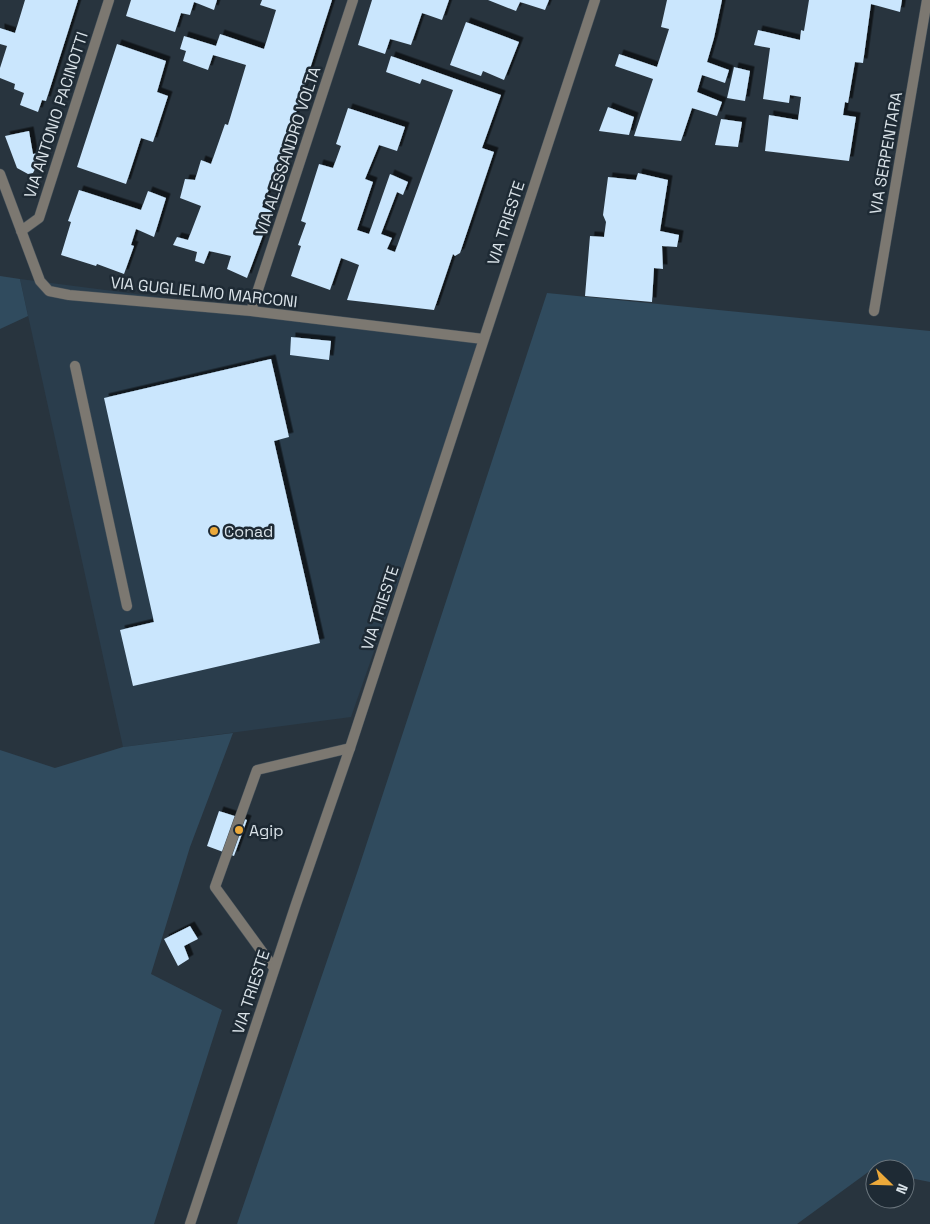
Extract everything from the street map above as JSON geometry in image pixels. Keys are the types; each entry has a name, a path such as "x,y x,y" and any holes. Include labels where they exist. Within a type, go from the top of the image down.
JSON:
{"street":[{"name":"VIA ANTONIO PACINOTTI","path":"21,231 39,218 109,0"},
{"name":"VIA ALESSANDRO VOLTA","path":"251,311 353,0"},
{"name":"VIA TRIESTE","path":"190,1224 274,968 350,748 595,0"},
{"name":"VIA SERPENTARA","path":"874,311 927,0"},
{"name":"VIA GUGLIELMO MARCONI","path":"0,174 40,281 49,291 69,295 251,311 483,339"},
{"path":"75,366 127,606"},
{"path":"274,968 214,887 257,770 350,748"}],"shaded area":[{"path":"0,276 20,279 28,316 0,329"},
{"path":"20,279 483,339 351,717 123,747"},
{"path":"547,293 930,331 930,1182 915,1179 915,1159 865,1159 865,1174 797,1224 237,1224 358,870"},
{"path":"233,733 190,847 151,974 222,1010 154,1224 0,1224 0,750 55,768 123,747"}],"building":[{"path":"25,0 78,0 46,101 42,100 38,112 20,105 24,93 14,89 15,84 0,78 0,68 7,46 0,44 0,28 15,33"},
{"path":"131,0 217,0 214,10 194,2 190,15 181,13 175,32 126,16"},
{"path":"262,0 332,0 283,153 262,207 272,211 247,278 227,269 231,256 209,251 204,264 195,261 197,252 173,245 177,237 188,240 201,206 180,198 185,179 195,180 201,160 211,164 225,124 228,125 246,65 213,55 208,70 183,61 186,51 180,49 184,36 216,46 220,34 264,49 276,10 260,5"},
{"path":"372,0 449,0 442,20 422,13 411,45 390,39 385,54 358,45"},
{"path":"488,0 549,0 545,10 520,2 516,11"},
{"path":"667,0 722,0 707,62 729,70 725,83 702,75 697,92 722,102 717,116 692,108 681,141 634,136 653,79 615,66 619,54 657,67 669,29 661,27"},
{"path":"809,0 902,0 900,12 871,4 863,63 855,62 848,103 845,102 843,115 856,117 849,161 765,151 769,115 798,120 801,97 790,95 789,103 763,99 770,48 754,45 758,30 800,40 801,30 804,31"},
{"path":"466,22 519,42 504,80 483,71 481,76 450,65"},
{"path":"117,44 166,61 157,92 168,96 153,142 141,138 126,184 77,167"},
{"path":"391,56 501,95 482,148 494,152 460,253 455,256 453,254 434,310 347,300 359,265 341,258 330,290 291,276 301,246 298,245 306,223 301,221 319,164 333,168 341,146 336,144 348,108 405,127 397,151 379,145 365,179 373,182 357,230 369,234 390,174 408,182 403,195 397,192 381,234 392,238 387,249 395,252 453,90 422,79 420,84 386,72"},
{"path":"734,67 750,71 745,101 727,98"},
{"path":"608,107 634,117 629,135 599,131"},
{"path":"721,119 742,122 738,147 715,145"},
{"path":"29,131 33,154 39,153 42,155 33,173 28,174 17,168 5,136"},
{"path":"638,173 668,180 660,231 679,235 677,247 662,246 663,269 654,268 652,302 585,296 590,236 604,237 606,222 603,215 608,177 636,180"},
{"path":"79,190 141,210 148,191 166,198 154,237 136,229 131,245 134,246 124,274 97,264 96,266 61,255 71,222 68,221"},
{"path":"291,337 331,341 329,360 290,355"},
{"name":"Conad","path":"271,359 289,437 274,441 320,643 133,686 120,630 154,622 104,398"},
{"path":"219,811 247,820 234,856 207,846"},
{"path":"190,926 198,939 184,946 189,959 178,966 164,939"}],"place":[{"name":"Conad","path":"214,531"},
{"name":"Agip","path":"239,830"}]}
